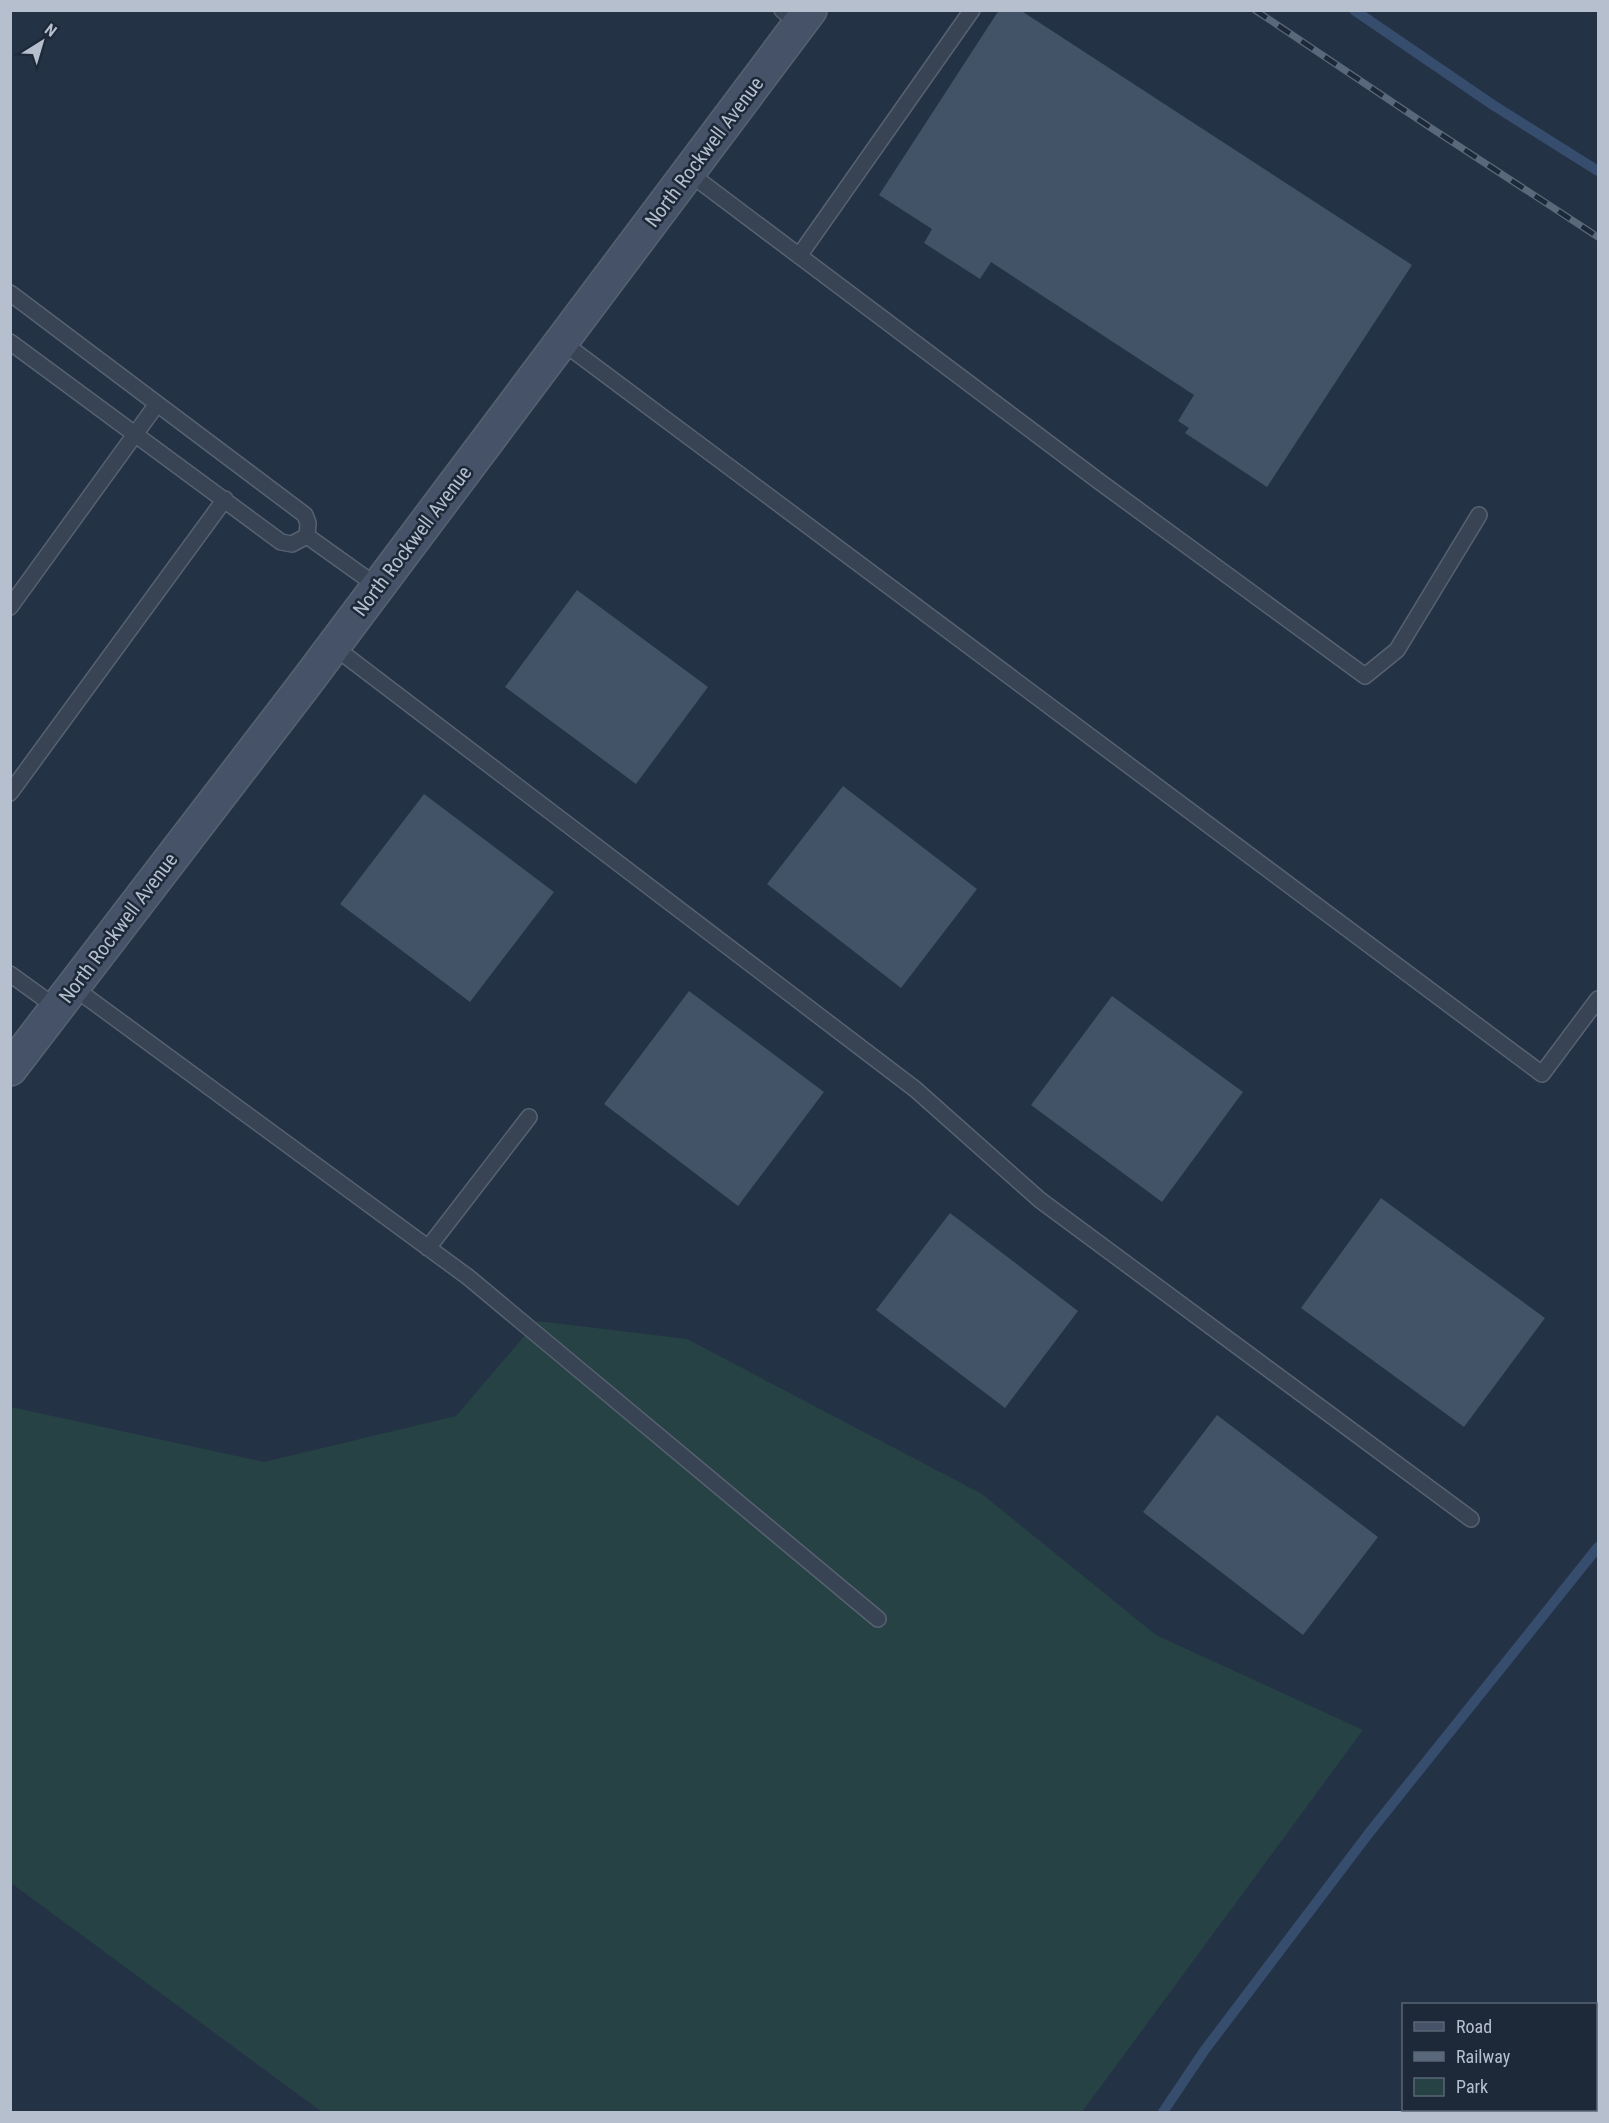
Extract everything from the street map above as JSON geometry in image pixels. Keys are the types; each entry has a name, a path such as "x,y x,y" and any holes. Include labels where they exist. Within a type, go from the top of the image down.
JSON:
{"main road":[{"name":"North Rockwell Avenue","path":"10,1069 562,342 688,173 797,15"}],"lane":[{"path":"799,256 972,10"},
{"path":"688,173 1100,482 1365,676 1397,650 1479,514"},
{"path":"10,293 305,515 308,523 307,536"},
{"path":"10,342 281,542 292,544 307,536"},
{"path":"562,342 1542,1074 1599,999"},
{"path":"10,607 157,404"},
{"path":"10,793 225,499"},
{"path":"307,536 377,586"},
{"path":"333,646 915,1089 1040,1200 1471,1519"},
{"path":"10,974 65,997 468,1277 878,1619"},
{"path":"428,1248 529,1117"}],"green space":[{"path":"537,1321 687,1339 982,1494 1156,1635 1363,1730 1082,2112 322,2112 11,1883 11,1407 264,1462 456,1416"}],"building":[{"path":"999,10 1020,10 1412,265 1267,487 1185,433 1189,428 1178,421 1194,395 991,262 980,279 924,243 932,229 879,195"},
{"path":"577,590 708,687 636,784 505,687"},
{"path":"843,786 977,889 901,988 767,884"},
{"path":"424,794 554,892 470,1002 340,904"},
{"path":"689,991 824,1092 738,1206 604,1104"},
{"path":"1112,996 1243,1092 1162,1202 1031,1105"},
{"path":"1381,1198 1545,1318 1464,1427 1301,1308"},
{"path":"950,1213 1078,1311 1005,1408 876,1310"},
{"path":"1217,1415 1378,1537 1303,1635 1143,1512"}],"waterway":[{"path":"1354,10 1493,105 1598,171"},
{"path":"1163,2112 1204,2051 1369,1833 1598,1547"}],"railway":[{"path":"1255,10 1598,237"}]}
